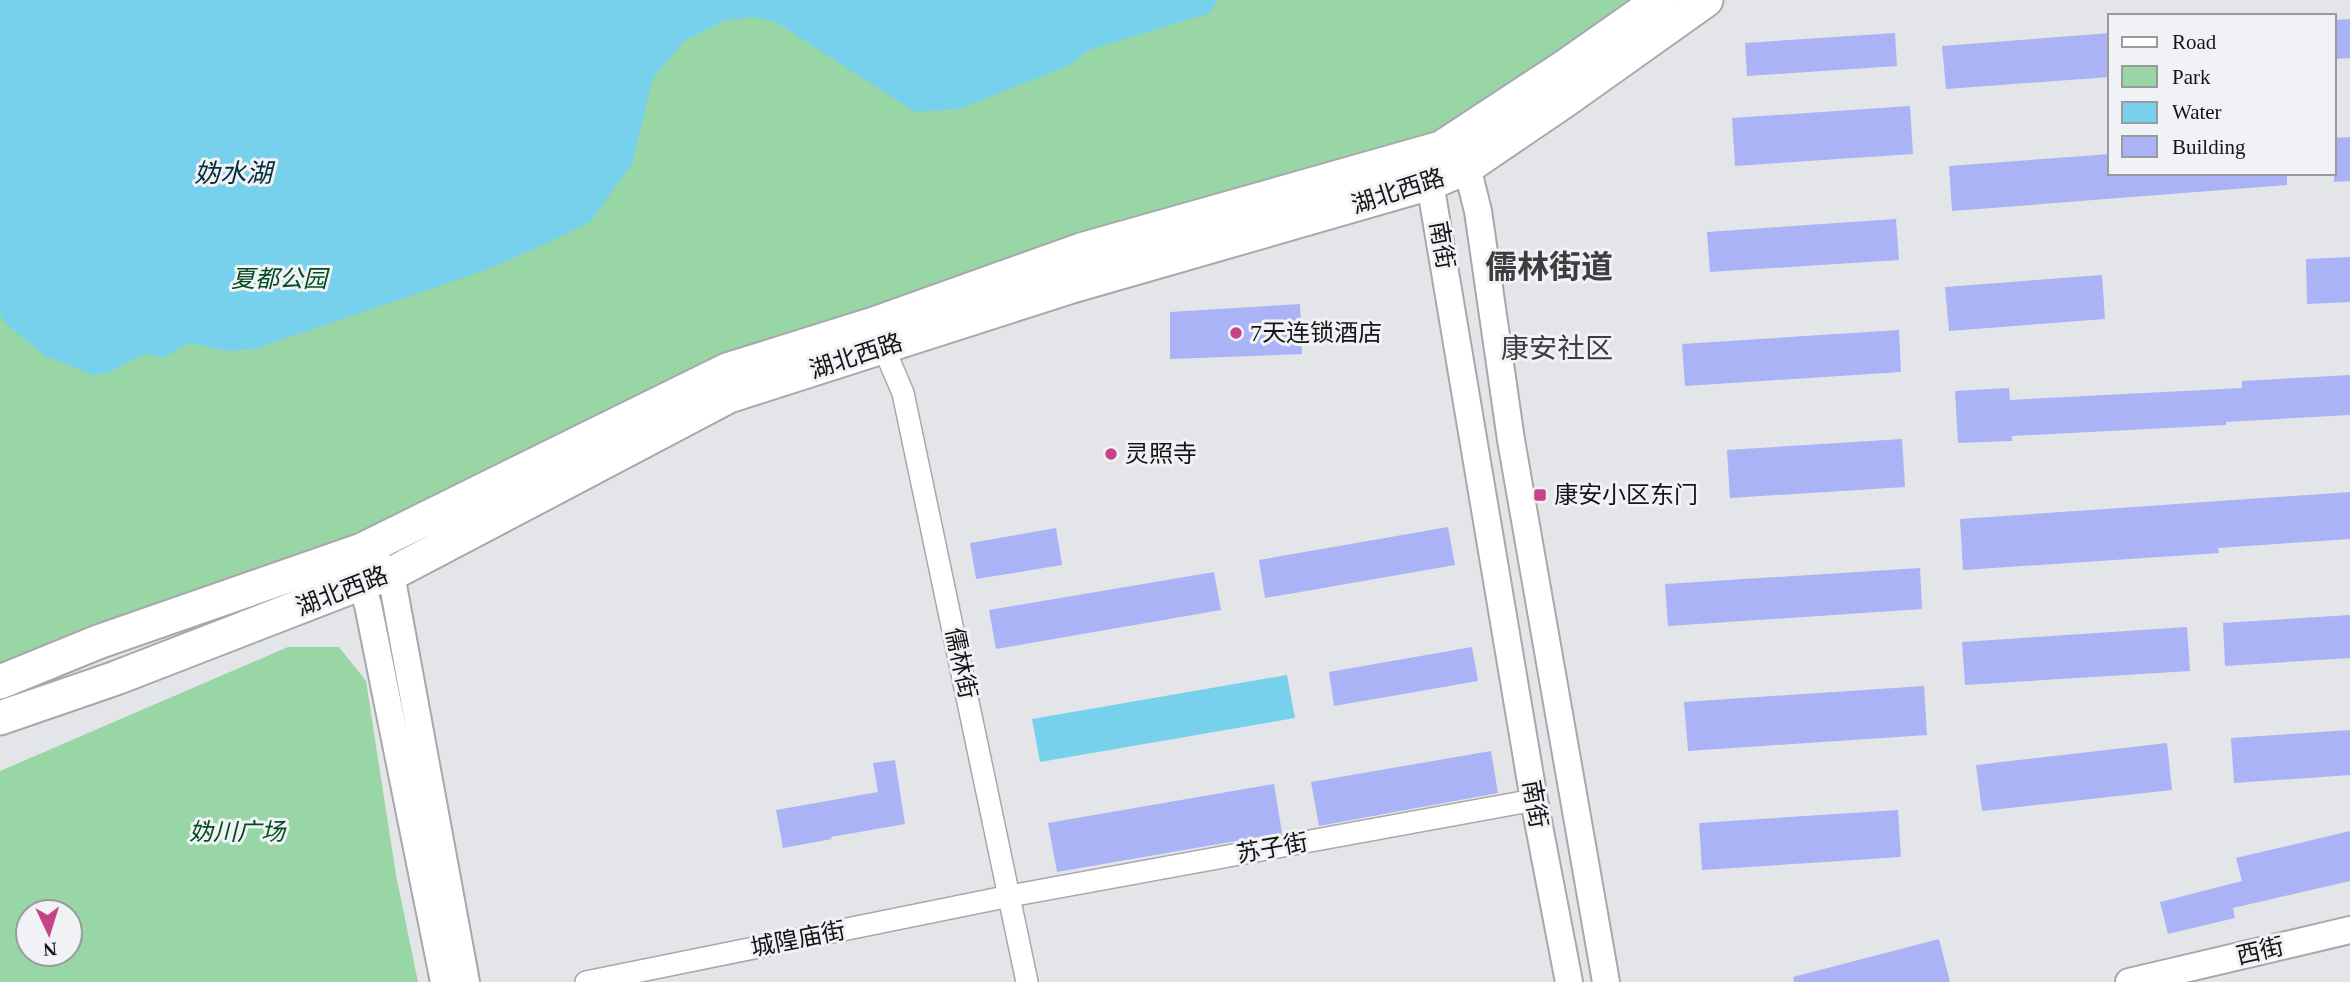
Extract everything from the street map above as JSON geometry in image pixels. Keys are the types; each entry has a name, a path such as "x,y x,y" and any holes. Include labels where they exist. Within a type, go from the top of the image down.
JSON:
{"main road":[{"name":"湖北西路","path":"0,682 98,642 362,550 727,370 879,336 1069,287 1430,183 1454,157 1566,66 1660,0"},
{"name":"湖北西路","path":"0,718 116,678 376,578 729,396 1081,250 1454,157 1576,93 1706,0"}],"street":[{"name":"南街","path":"1454,157 1478,211 1511,440 1606,982"},
{"name":"南街","path":"1430,183 1534,800 1569,982"},
{"name":"儒林街","path":"879,336 903,393 1027,982"},
{"path":"362,550 376,578 466,982"},
{"path":"376,578 368,605 444,982"},
{"name":"苏子街","path":"1010,896 1534,800"},
{"name":"城隍庙街","path":"586,982 1010,896"},
{"name":"西街","path":"2129,982 2350,930"}],"green space":[{"name":"夏都公园","path":"0,0 1637,0 1441,148 0,682"},
{"name":"妫川广场","path":"288,647 339,647 366,681 396,875 418,982 0,982 0,771"}],"water":[{"name":"妫水湖","path":"0,0 1217,0 1210,13 1089,50 1068,66 959,109 915,112 774,21 750,17 724,21 684,41 653,78 632,164 590,222 483,271 255,349 227,351 190,343 165,357 145,354 110,372 93,375 45,356 4,322 0,314"},
{"path":"1287,675 1295,718 1040,762 1032,719"}],"building":[{"path":"2350,19 2350,58 2336,59 2336,20"},
{"path":"1895,33 1897,66 1747,76 1745,43"},
{"path":"2108,33 2108,77 1946,89 1942,46"},
{"path":"1910,106 1913,154 1735,166 1732,118"},
{"path":"2350,137 2350,181 2334,182 2336,138"},
{"path":"2108,154 2108,175 2287,175 2287,185 1952,211 1949,166"},
{"path":"1896,219 1899,260 1710,272 1707,232"},
{"path":"2350,257 2350,302 2307,304 2306,259"},
{"path":"2102,275 2105,319 1949,331 1945,287"},
{"name":"7天连锁酒店","path":"1300,304 1302,354 1170,359 1170,312"},
{"path":"1899,330 1901,372 1685,386 1682,344"},
{"path":"2350,375 2350,415 2226,422 2226,425 2012,436 2012,441 1958,443 1955,391 2009,388 2010,400 2242,388 2242,381"},
{"path":"1902,439 1905,487 1730,498 1727,450"},
{"path":"2350,492 2350,539 2218,548 2219,553 1963,570 1960,519"},
{"path":"1448,527 1455,565 1265,598 1259,560"},
{"path":"1056,528 1062,565 976,579 970,543"},
{"path":"1920,568 1922,609 1668,626 1665,584"},
{"path":"1214,572 1221,610 996,649 989,610"},
{"path":"2350,615 2350,658 2225,666 2223,623"},
{"path":"2187,627 2190,671 1965,685 1962,642"},
{"path":"1472,647 1478,681 1334,706 1329,672"},
{"path":"1924,686 1927,735 1688,751 1684,702"},
{"path":"2350,730 2350,775 2234,783 2231,738"},
{"path":"2167,743 2172,790 1982,811 1976,765"},
{"path":"1491,751 1498,793 1319,826 1311,782"},
{"path":"895,760 905,824 783,848 776,810 878,792 873,763"},
{"path":"1274,784 1282,833 1057,872 1048,823"},
{"path":"1898,810 1901,857 1702,870 1699,823"},
{"path":"2350,831 2350,881 2233,908 2235,918 2168,934 2160,902 2242,881 2236,858"},
{"path":"1939,939 1950,982 1794,982 1793,977"}],"place":[{"name":"7天连锁酒店","path":"1236,333"},
{"name":"灵照寺","path":"1111,454"},
{"name":"康安小区东门","path":"1540,495"}],"district":[{"name":"儒林街道","path":"1549,267"},
{"name":"康安社区","path":"1557,348"}]}
